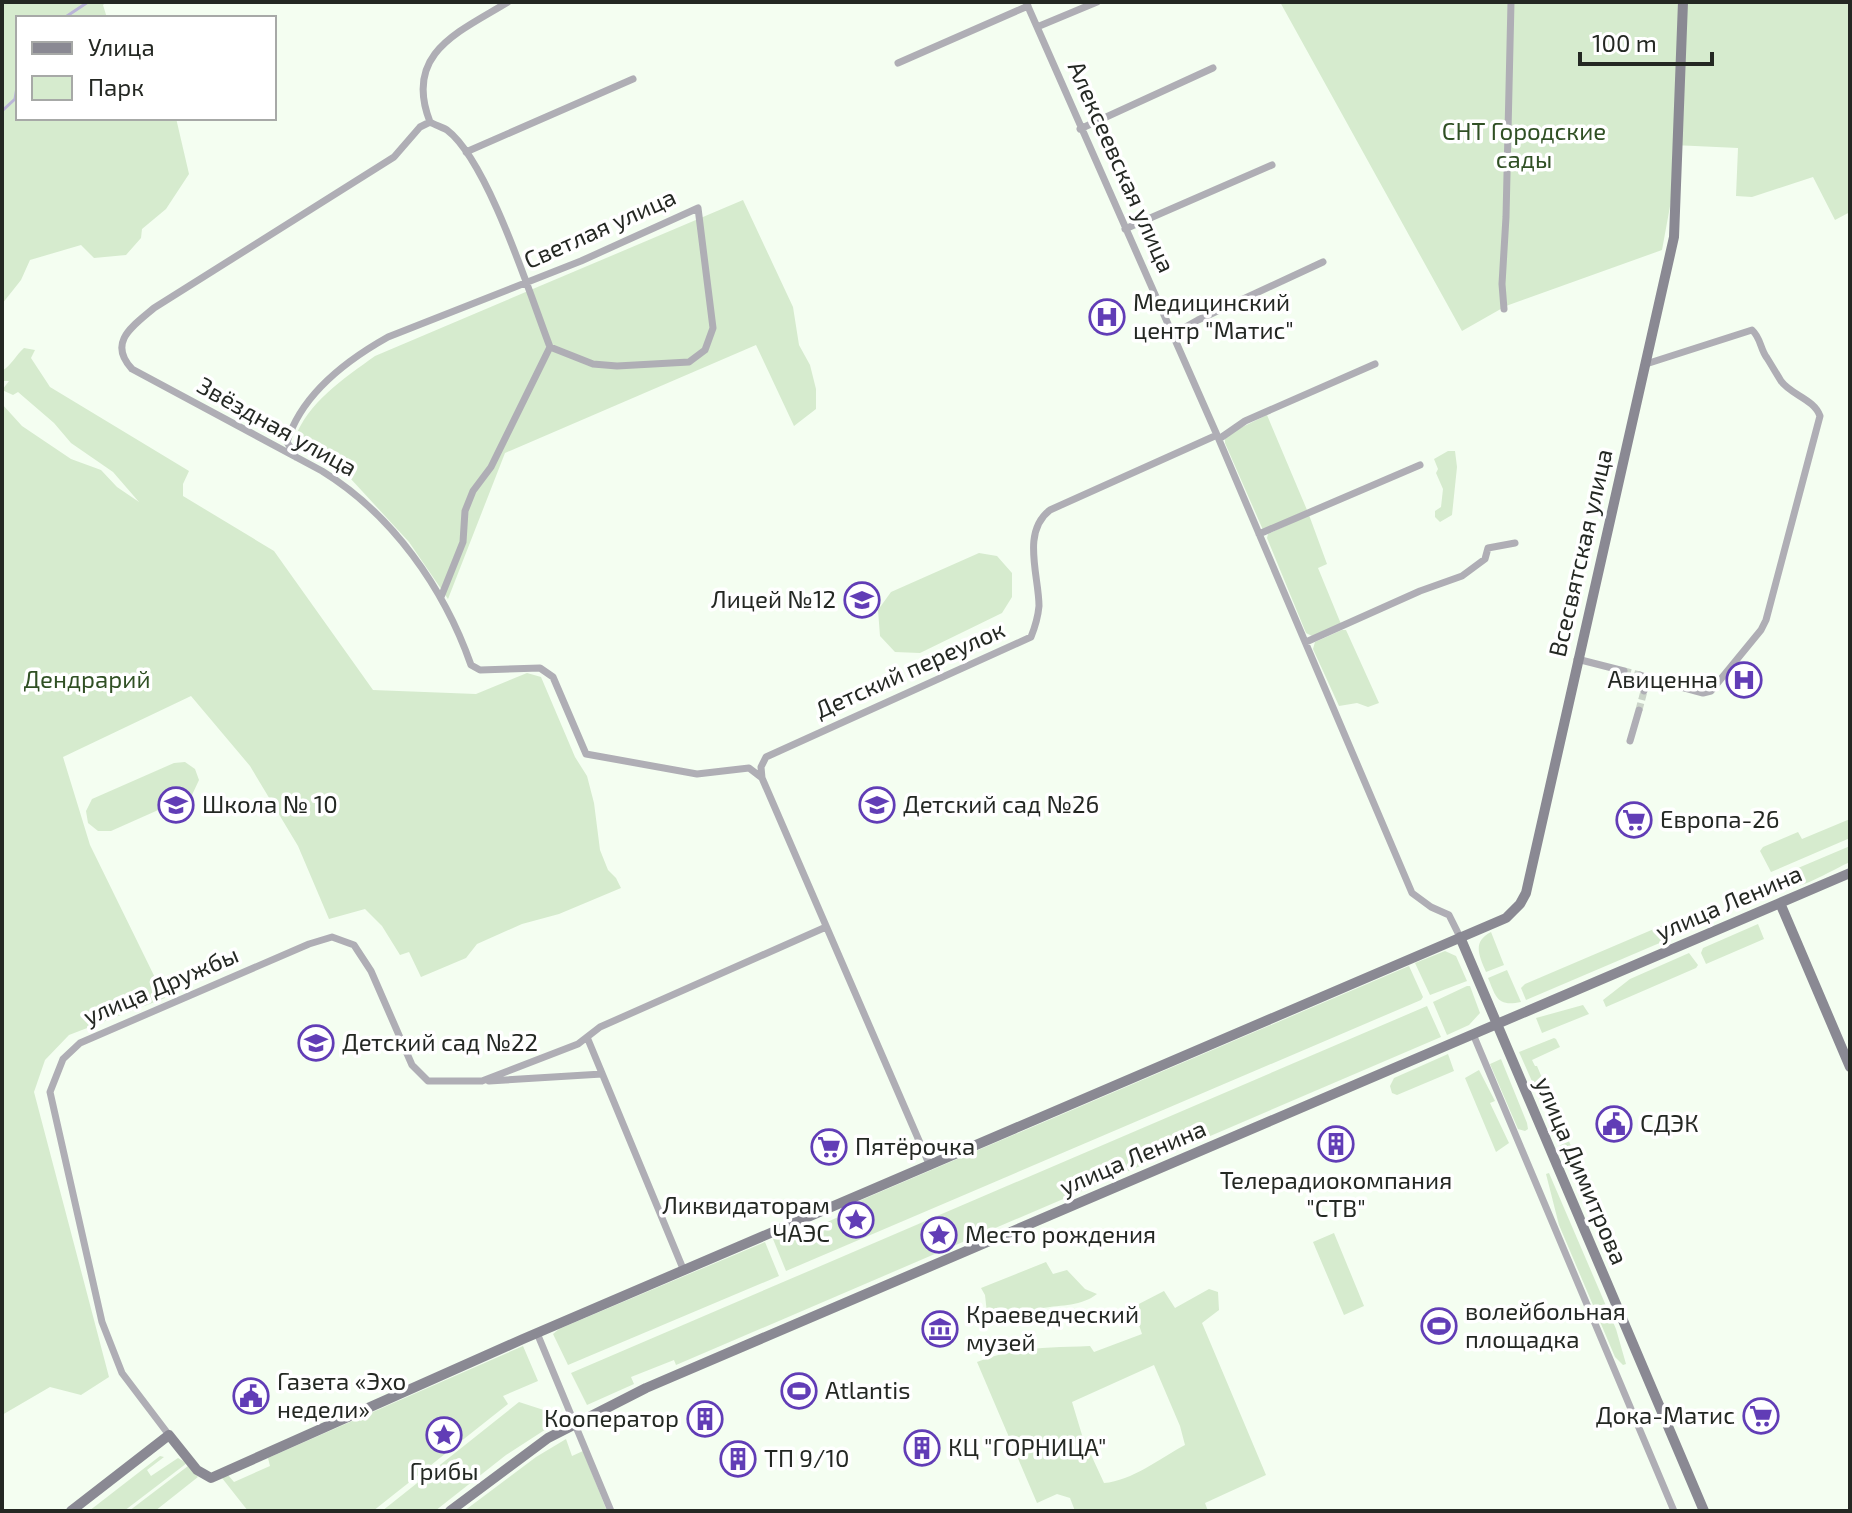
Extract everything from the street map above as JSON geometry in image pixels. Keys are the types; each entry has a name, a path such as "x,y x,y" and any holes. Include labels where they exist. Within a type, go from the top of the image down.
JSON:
{"street":[{"path":"441,597 463,542 465,511 473,491 491,467 550,347 497,211 466,152 447,131 430,122 423,105 422,86 432,57 442,43 508,2"},
{"path":"1037,27 1097,2"},
{"path":"1504,309 1502,284 1511,2"},
{"name":"Всесвятская улица","path":"169,1435 197,1470 211,1478 537,1333 1506,918 1526,893 1674,237 1683,2"},
{"path":"898,63 1027,4"},
{"name":"Алексеевская улица","path":"1027,4 1218,437"},
{"path":"1080,129 1213,68"},
{"path":"466,152 633,79"},
{"name":"Звёздная улица","path":"430,122 420,127 394,157 154,308 124,337 120,351 132,369 348,487 368,505 441,597 471,665 480,670 540,668 553,677 586,754 697,774 749,768 762,778"},
{"path":"1125,229 1272,165"},
{"name":"Светлая улица","path":"296,458 287,442 293,424 320,388 363,351 388,337 525,283 698,208 713,328 705,350 689,362 617,366 593,364 550,347"},
{"path":"1173,334 1323,262"},
{"path":"1644,691 1644,676 1703,693 1711,691 1750,645 1766,620 1820,419 1817,409 1783,383 1752,330 1646,364"},
{"path":"1375,364 1245,421 1218,437 1412,893 1449,915 1460,937"},
{"name":"Детский переулок","path":"762,778 761,767 766,757 1031,637 1039,606 1034,537 1042,516 1218,437"},
{"path":"1259,534 1420,465"},
{"path":"1306,642 1420,591 1462,576 1485,559 1488,548 1515,543"},
{"path":"1577,659 1624,671"},
{"path":"1630,741 1639,710"},
{"path":"762,778 930,1166"},
{"name":"улица Ленина","path":"450,1511 513,1462 575,1423 646,1388 1850,873"},
{"path":"1780,903 1850,1067"},
{"path":"684,1271 587,1037 600,1027 670,994 826,927"},
{"name":"улица Дружбы","path":"169,1435 122,1373 102,1322 50,1092 63,1059 80,1043 101,1033 332,937 354,945 371,971 412,1065 428,1081 482,1081 578,1044 587,1037"},
{"name":"улица Димитрова","path":"1460,937 1704,1511"},
{"path":"1473,1034 1674,1511"},
{"path":"482,1081 602,1074"},
{"path":"537,1333 611,1511"},
{"path":"71,1511 169,1435"}],"green space":[{"path":"2,2 106,2 103,5 106,16 16,16 16,120 176,120 189,174 166,209 142,229 141,238 126,255 94,258 81,245 30,260 21,280 2,304"},
{"name":"СНТ Городские сады","path":"1280,2 1850,2 1850,212 1835,220 1813,177 1752,197 1736,196 1738,148 1673,145 1671,201 1662,250 1506,306 1462,331"},
{"path":"743,200 793,307 799,345 810,365 816,389 816,409 794,426 756,345 505,453 448,599 409,542 350,478 304,453 294,440 317,403 375,356"},
{"name":"Дендрарий","path":"24,348 35,350 31,358 50,387 189,471 183,484 183,496 274,551 373,690 476,694 527,673 541,677 575,757 587,776 600,850 608,870 621,888 477,944 466,958 421,977 409,952 400,955 382,926 365,909 329,919 298,846 250,766 191,696 63,757 90,845 165,998 69,1035 45,1060 34,1092 109,1377 81,1395 50,1387 2,1415 2,404 22,426 71,459 101,470 117,487 139,502 113,472 71,443 54,423 18,392 13,395 2,390 9,381 2,381 2,371"},
{"path":"1267,415 1307,510 1263,530 1225,439 1232,432"},
{"path":"1448,451 1455,451 1457,467 1452,515 1440,522 1435,517 1435,511 1441,507 1443,489 1434,459"},
{"path":"1309,515 1327,564 1318,568 1341,624 1312,636 1306,633 1267,538 1268,534"},
{"path":"979,553 997,556 1012,573 1012,597 1002,613 920,653 895,652 880,636 878,610 891,592"},
{"path":"1346,630 1379,703 1368,707 1357,703 1339,706 1313,649 1315,642"},
{"path":"185,762 195,769 199,780 192,795 111,831 98,831 88,823 86,811 92,799 174,763"},
{"path":"1850,819 1850,838 1771,872 1760,851 1798,832 1802,839"},
{"path":"1850,846 1850,862 1811,881 1789,888 1772,879"},
{"path":"1682,917 1682,926 1669,939 1526,1000 1521,988 1525,984"},
{"path":"1758,924 1764,939 1706,964 1701,953 1703,948"},
{"path":"1491,932 1504,965 1486,972 1479,955 1479,945"},
{"path":"1445,951 1456,956 1467,981 1430,995 1415,963"},
{"path":"1689,953 1698,965 1696,968 1606,1007 1603,1000 1630,979"},
{"path":"1409,966 1423,997 1421,1000 786,1271 773,1239 797,1228 801,1234 847,1213 845,1207"},
{"path":"1507,970 1521,1002 1502,1002 1493,990 1488,978"},
{"path":"1470,986 1480,1013 1469,1025 1447,1035 1433,1002"},
{"path":"1583,1005 1589,1014 1542,1033 1536,1018"},
{"path":"1427,1006 1441,1037 676,1365 674,1360 631,1377 634,1384 587,1405 571,1373"},
{"path":"1554,1038 1560,1047 1532,1060 1611,1240 1604,1244 1519,1052"},
{"path":"1448,1054 1454,1071 1397,1095 1392,1093 1390,1086 1394,1078"},
{"path":"1501,1059 1527,1123 1528,1129 1525,1131 1518,1129 1490,1064"},
{"path":"1479,1070 1495,1101 1490,1103 1509,1143 1496,1152 1465,1078"},
{"path":"1549,1173 1616,1329 1626,1364 1623,1365 1615,1357 1559,1225 1546,1174"},
{"path":"1334,1233 1364,1306 1344,1315 1313,1242"},
{"path":"765,1242 779,1276 568,1365 553,1334 559,1329"},
{"path":"1046,1262 1053,1274 1067,1270 1085,1289 1097,1294 1078,1303 988,1322 985,1295 981,1288"},
{"path":"1209,1289 1218,1292 1219,1310 1202,1323 1266,1475 1205,1503 1208,1511 1075,1511 1070,1498 1057,1494 1037,1503 977,1362 1033,1349 1090,1346 1094,1352 1142,1334 1133,1307 1164,1291 1175,1308","holes":["1154,1365 1185,1445 1135,1474 1104,1483 1082,1435 1072,1402"]},
{"path":"523,1346 538,1381 503,1396 508,1404 373,1511 248,1511 222,1478 228,1475 234,1482 270,1466 268,1458"},
{"path":"519,1402 553,1413 557,1422 506,1455 435,1511 382,1511"},
{"path":"566,1439 572,1456 583,1451 607,1511 464,1511 536,1457"},
{"path":"160,1456 164,1457 147,1470 151,1476 178,1458 187,1463 124,1511 89,1511"},
{"path":"188,1466 198,1477 155,1511 129,1511"}],"waterway":[{"path":"67,16 88,2"},
{"path":"2,111 15,99 16,93"}],"tunnel":[{"path":"1624,671 1640,675"},
{"path":"1639,710 1644,691"}],"place":[{"name":"Медицинский центр \"Матис\"","path":"1107,317"},
{"name":"Лицей №12","path":"862,600"},
{"name":"Авиценна","path":"1744,680"},
{"name":"Школа № 10","path":"176,805"},
{"name":"Детский сад №26","path":"877,805"},
{"name":"Европа-26","path":"1634,820"},
{"name":"Детский сад №22","path":"316,1043"},
{"name":"СДЭК","path":"1614,1124"},
{"name":"Телерадиокомпания \"СТВ\"","path":"1336,1144"},
{"name":"Пятёрочка","path":"829,1147"},
{"name":"Ликвидаторам ЧАЭС","path":"856,1220"},
{"name":"Место рождения","path":"939,1235"},
{"name":"волейбольная площадка","path":"1439,1326"},
{"name":"Краеведческий музей","path":"940,1329"},
{"name":"Atlantis","path":"799,1391"},
{"name":"Газета «Эхо недели»","path":"251,1396"},
{"name":"Дока-Матис","path":"1761,1416"},
{"name":"Кооператор","path":"705,1419"},
{"name":"Грибы","path":"444,1435"},
{"name":"КЦ \"ГОРНИЦА\"","path":"922,1448"},
{"name":"ТП 9/10","path":"738,1459"}]}
